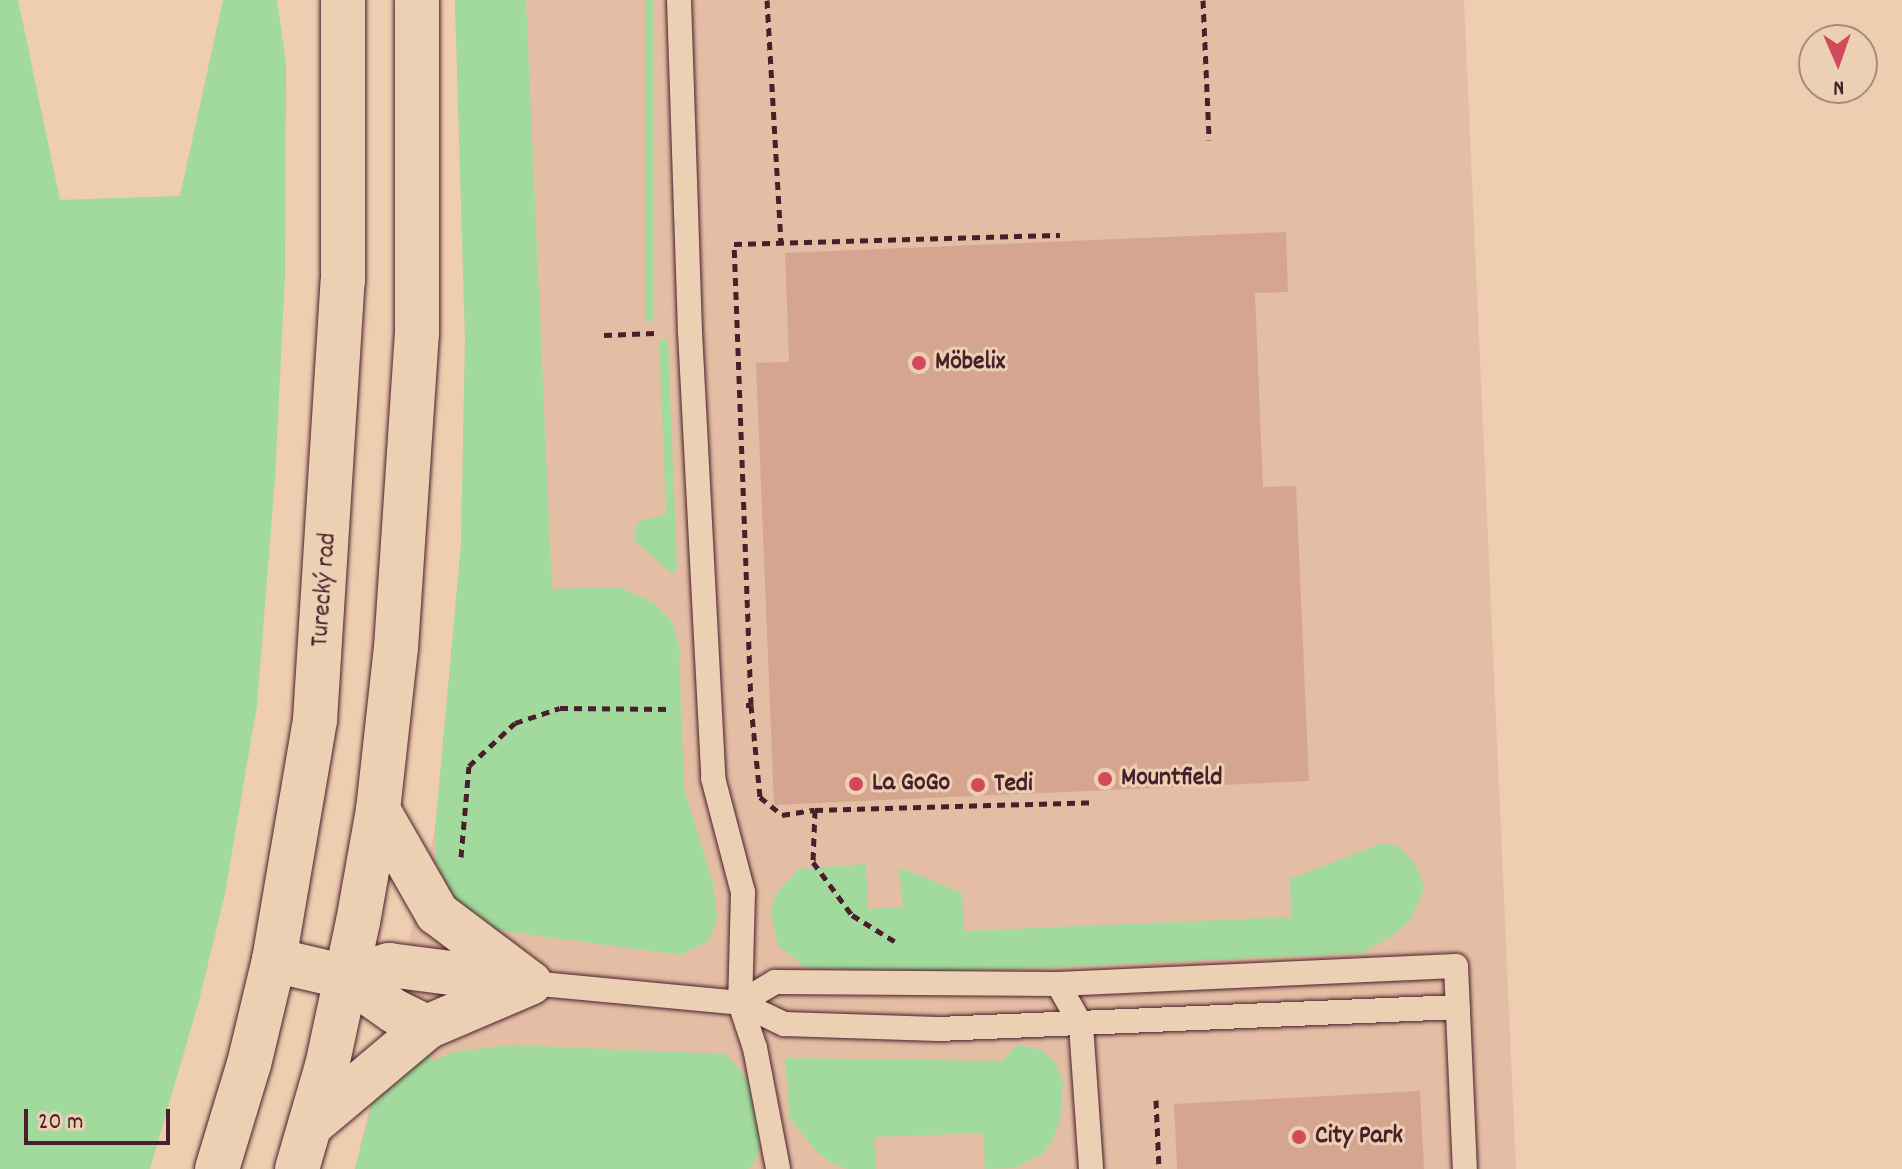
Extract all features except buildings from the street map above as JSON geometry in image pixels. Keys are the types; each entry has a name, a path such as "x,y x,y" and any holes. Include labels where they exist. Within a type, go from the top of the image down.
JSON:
{"main road":[{"name":"Turecký rad","path":"217,1169 249,1064 274,960 315,720 343,281 343,0"},
{"path":"297,1169 312,1124 346,977 378,810 396,648 417,333 417,0"},
{"path":"378,810 437,913 530,983"},
{"path":"274,960 346,977 394,1011 427,1027"},
{"path":"346,977 389,965 530,983"},
{"path":"312,1124 427,1027 530,983"}],"lane":[{"path":"679,0 690,332 713,778 743,892 740,1003 755,1048 778,1169"},
{"path":"740,1003 775,982 1058,984 1456,966 1465,1169"},
{"path":"530,983 740,1003 784,1024 938,1029 1458,1007"},
{"path":"1058,984 1081,1025 1091,1169"}],"path":[{"path":"767,0 781,244"},
{"path":"1203,0 1209,140"},
{"path":"751,705 734,244 1060,235"},
{"path":"604,335 670,332"},
{"path":"815,810 813,862 852,915 912,953"},
{"path":"1156,1100 1159,1169"}],"shaded area":[{"path":"455,0 1464,0 1516,1169 355,1169 435,830 461,545 465,339"}],"green space":[{"path":"0,0 18,0 60,200 180,196 223,0 277,0 286,63 285,275 275,479 257,705 225,894 200,997 150,1169 0,1169"},
{"path":"455,0 526,0 552,589 619,587 653,602 672,622 679,645 684,788 713,883 717,918 709,941 681,955 495,930 461,911 436,864 435,830 461,545 465,339"},
{"path":"645,0 653,0 653,322 645,322"},
{"path":"659,340 668,340 677,569 672,574 634,540 636,525 641,520 666,515"},
{"path":"1382,843 1397,845 1415,864 1425,886 1411,919 1393,935 1362,953 921,973 806,968 778,945 771,914 775,895 798,869 866,864 868,909 903,907 899,867 962,893 964,931 1291,917 1290,879"},
{"path":"513,1045 726,1054 748,1079 760,1122 760,1147 753,1165 747,1169 355,1169 373,1100 426,1049 432,1061 456,1051"},
{"path":"1016,1045 1040,1049 1056,1063 1063,1082 1060,1121 1052,1141 1042,1154 1015,1168 985,1169 983,1133 874,1137 876,1169 848,1169 831,1163 815,1150 790,1119 785,1058 1002,1061"}],"place":[{"name":"Möbelix","path":"919,363"},
{"name":"Mountfield","path":"1105,779"},
{"name":"La GoGo","path":"856,784"},
{"name":"Tedi","path":"978,785"},
{"name":"City Park","path":"1299,1137"}]}
